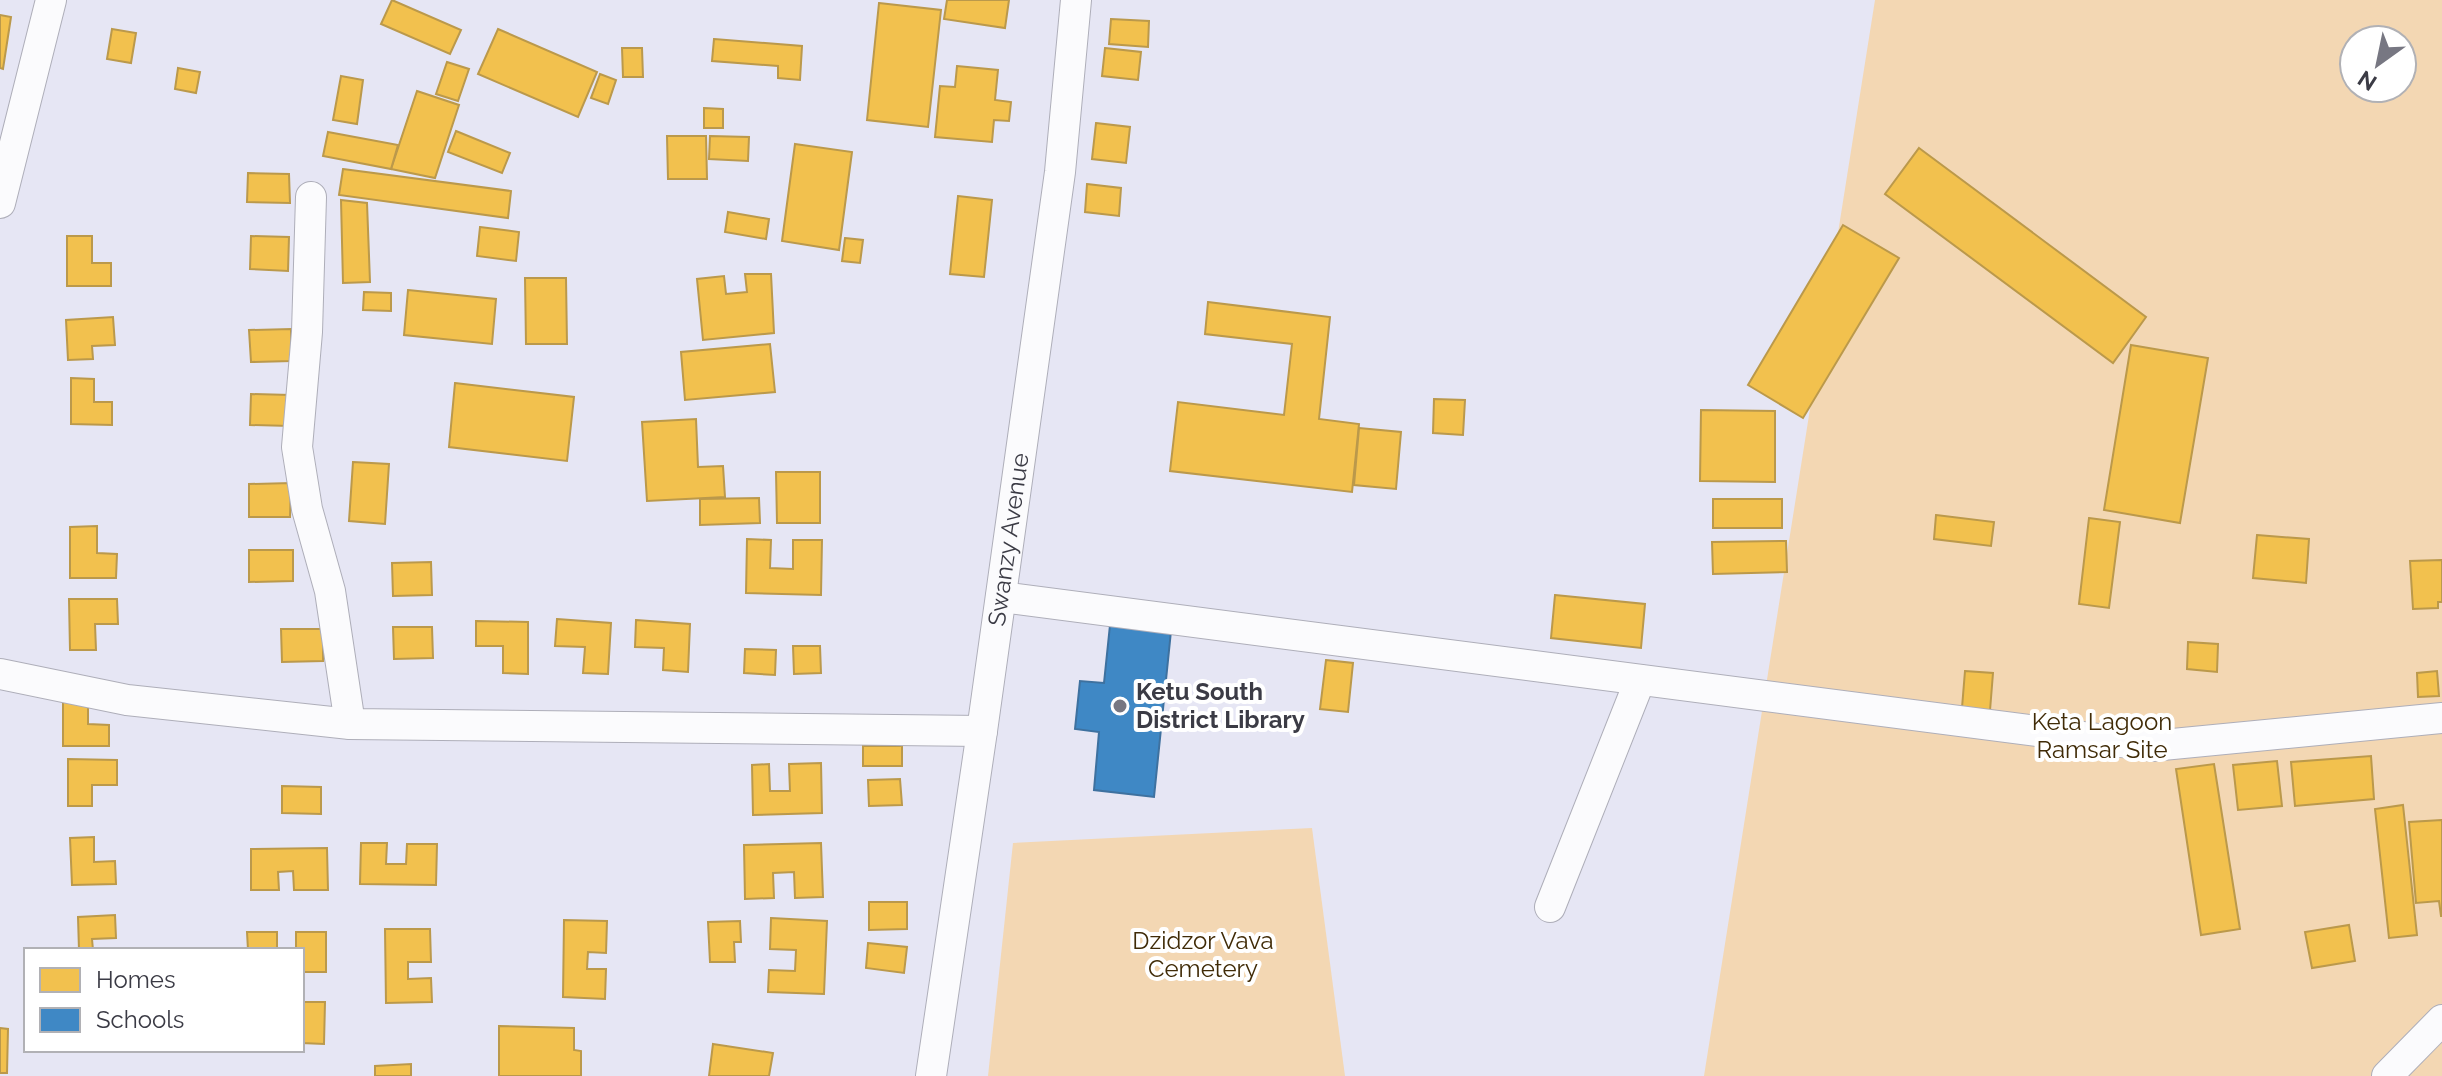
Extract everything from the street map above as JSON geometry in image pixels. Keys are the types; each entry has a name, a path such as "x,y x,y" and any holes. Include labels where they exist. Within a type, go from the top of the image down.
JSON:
{"street":[{"path":"0,203 51,0"},
{"name":"Swanzy Avenue","path":"931,1076 1060,172 1076,0"},
{"path":"311,197 307,332 297,447 307,509 330,591 350,724"},
{"path":"1001,597 2152,746 2442,718"},
{"path":"0,674 127,700 350,724 982,731"},
{"path":"1550,907 1640,680"},
{"path":"2387,1076 2442,1020"}],"green space":[{"name":"Keta Lagoon Ramsar Site","path":"1875,0 2442,0 2442,1076 1704,1076"},
{"name":"Dzidzor Vava Cemetery","path":"1312,828 1345,1076 988,1076 1013,843"}],"building: Homes":[{"path":"392,0 461,30 450,54 381,24"},
{"path":"947,0 1009,0 1005,28 944,19"},
{"path":"879,3 941,10 928,127 867,120"},
{"path":"0,15 11,17 3,69 0,68"},
{"path":"1111,19 1149,21 1148,47 1109,44"},
{"path":"112,29 136,33 131,63 107,59"},
{"path":"498,29 597,72 578,117 478,74"},
{"path":"714,39 802,46 800,80 778,78 778,66 712,61"},
{"path":"622,48 642,48 643,77 623,77"},
{"path":"1105,48 1141,52 1138,80 1102,76"},
{"path":"447,62 469,69 458,101 436,94"},
{"path":"957,66 998,70 995,100 1011,102 1009,121 994,120 992,142 935,137 940,86 955,87"},
{"path":"178,68 200,72 196,93 175,89"},
{"path":"600,74 616,80 608,104 591,98"},
{"path":"341,76 363,80 357,124 333,120"},
{"path":"417,91 459,105 435,178 391,169"},
{"path":"704,108 723,109 723,128 704,128"},
{"path":"1096,123 1130,127 1126,163 1092,159"},
{"path":"456,131 510,153 502,173 448,152"},
{"path":"328,132 398,145 391,169 323,156"},
{"path":"667,136 706,136 707,179 668,179"},
{"path":"710,136 749,137 748,161 709,159"},
{"path":"795,144 852,152 839,250 782,241"},
{"path":"1919,148 2146,317 2113,363 1885,194"},
{"path":"343,169 511,191 508,218 339,195"},
{"path":"248,173 289,174 290,203 247,202"},
{"path":"1087,184 1121,188 1119,216 1085,212"},
{"path":"958,196 992,200 984,277 950,274"},
{"path":"341,200 367,203 370,282 343,283"},
{"path":"728,212 769,219 766,239 725,232"},
{"path":"1843,225 1899,258 1803,418 1748,385"},
{"path":"480,227 519,232 516,261 477,256"},
{"path":"67,236 92,236 92,263 111,263 111,286 67,286"},
{"path":"251,236 289,237 288,271 250,269"},
{"path":"845,238 863,240 860,263 842,261"},
{"path":"745,274 771,274 774,333 703,340 697,279 724,276 726,294 747,292"},
{"path":"525,278 566,278 567,344 526,344"},
{"path":"408,290 496,299 492,344 404,335"},
{"path":"364,292 391,293 391,311 363,310"},
{"path":"1208,302 1330,317 1319,419 1359,424 1352,492 1170,471 1178,402 1284,415 1292,344 1205,334"},
{"path":"113,317 115,345 92,346 93,359 68,360 66,320"},
{"path":"291,329 291,361 251,362 249,330"},
{"path":"770,344 775,392 685,400 681,352"},
{"path":"2131,345 2208,358 2180,523 2104,510"},
{"path":"71,378 94,379 94,402 112,402 112,425 71,424"},
{"path":"455,383 574,397 567,461 449,447"},
{"path":"251,394 290,395 290,426 250,425"},
{"path":"1434,399 1465,400 1463,435 1433,433"},
{"path":"1701,410 1775,411 1775,482 1700,481"},
{"path":"696,419 698,467 723,466 725,497 647,501 642,422"},
{"path":"1359,428 1401,432 1396,489 1354,485"},
{"path":"353,462 389,464 385,524 349,521"},
{"path":"776,472 820,472 820,523 777,523"},
{"path":"291,483 290,517 249,517 249,484"},
{"path":"759,498 760,523 700,525 700,499"},
{"path":"1713,499 1782,499 1782,528 1713,528"},
{"path":"1936,515 1994,522 1991,546 1934,539"},
{"path":"2089,518 2120,522 2109,608 2079,604"},
{"path":"97,526 97,553 117,554 116,578 70,578 70,527"},
{"path":"2257,535 2309,539 2306,583 2253,578"},
{"path":"747,539 771,540 770,568 793,569 793,540 822,540 821,595 746,593"},
{"path":"1786,541 1787,572 1713,574 1712,542"},
{"path":"249,550 293,550 293,581 249,582"},
{"path":"2442,560 2442,602 2438,602 2438,608 2413,609 2410,561"},
{"path":"431,562 432,595 393,596 392,563"},
{"path":"1555,595 1645,604 1641,648 1551,638"},
{"path":"69,599 117,599 118,624 95,624 96,650 70,650"},
{"path":"557,619 611,623 608,674 583,673 585,647 555,646"},
{"path":"636,620 690,624 688,672 663,670 664,648 635,647"},
{"path":"476,621 528,622 528,674 503,673 503,646 476,646"},
{"path":"393,627 432,627 433,658 394,659"},
{"path":"281,629 323,629 323,661 282,662"},
{"path":"2188,642 2218,644 2217,672 2187,669"},
{"path":"793,646 820,646 821,673 794,674"},
{"path":"745,649 776,650 775,675 744,673"},
{"path":"1326,660 1353,663 1348,712 1320,709"},
{"path":"1965,671 1993,673 1989,723 1961,720"},
{"path":"2437,671 2439,696 2418,697 2417,673"},
{"path":"63,696 88,696 88,724 109,725 109,746 63,746"},
{"path":"863,746 902,746 902,766 863,766"},
{"path":"2371,756 2374,799 2295,806 2291,762"},
{"path":"68,759 117,760 117,785 92,785 92,806 68,806"},
{"path":"2277,761 2282,806 2238,810 2233,765"},
{"path":"821,763 822,813 753,815 752,765 769,764 770,791 790,791 789,764"},
{"path":"2214,764 2240,929 2201,935 2176,769"},
{"path":"900,779 902,805 869,806 868,780"},
{"path":"282,786 321,787 321,814 282,813"},
{"path":"2403,805 2417,935 2389,938 2375,809"},
{"path":"2442,820 2441,916 2439,901 2416,903 2409,822"},
{"path":"94,837 94,862 115,861 116,884 72,885 70,838"},
{"path":"361,843 387,843 386,864 406,864 407,844 437,844 436,885 360,884"},
{"path":"821,843 823,897 795,898 794,872 773,873 774,898 745,899 744,845"},
{"path":"327,848 328,890 294,890 293,871 278,872 279,890 251,890 251,849"},
{"path":"869,902 907,902 907,929 869,930"},
{"path":"115,915 116,938 92,939 93,948 79,948 78,917"},
{"path":"771,918 827,921 824,994 768,992 769,970 795,971 796,950 770,949"},
{"path":"564,920 607,921 606,953 588,952 587,969 606,969 605,999 563,997"},
{"path":"740,921 741,942 734,942 735,962 710,962 708,922"},
{"path":"2349,925 2355,961 2312,968 2305,932"},
{"path":"385,929 430,929 431,962 408,962 408,979 431,978 432,1002 386,1003"},
{"path":"247,932 277,932 277,948 248,948"},
{"path":"296,932 326,932 326,972 304,972 304,948 296,948"},
{"path":"868,943 907,947 904,973 866,968"},
{"path":"304,1002 325,1002 324,1044 304,1043"},
{"path":"499,1026 574,1028 574,1050 581,1051 581,1076 499,1076"},
{"path":"0,1028 8,1029 7,1073 0,1073"},
{"path":"713,1044 773,1053 769,1076 709,1076"},
{"path":"411,1064 411,1076 375,1076 375,1066"}],"building: Schools":[{"name":"Ketu South District Library","path":"1110,625 1171,631 1154,797 1094,790 1099,732 1075,729 1080,681 1104,683"}],"place":[{"name":"Ketu South District Library","path":"1120,706"}]}
